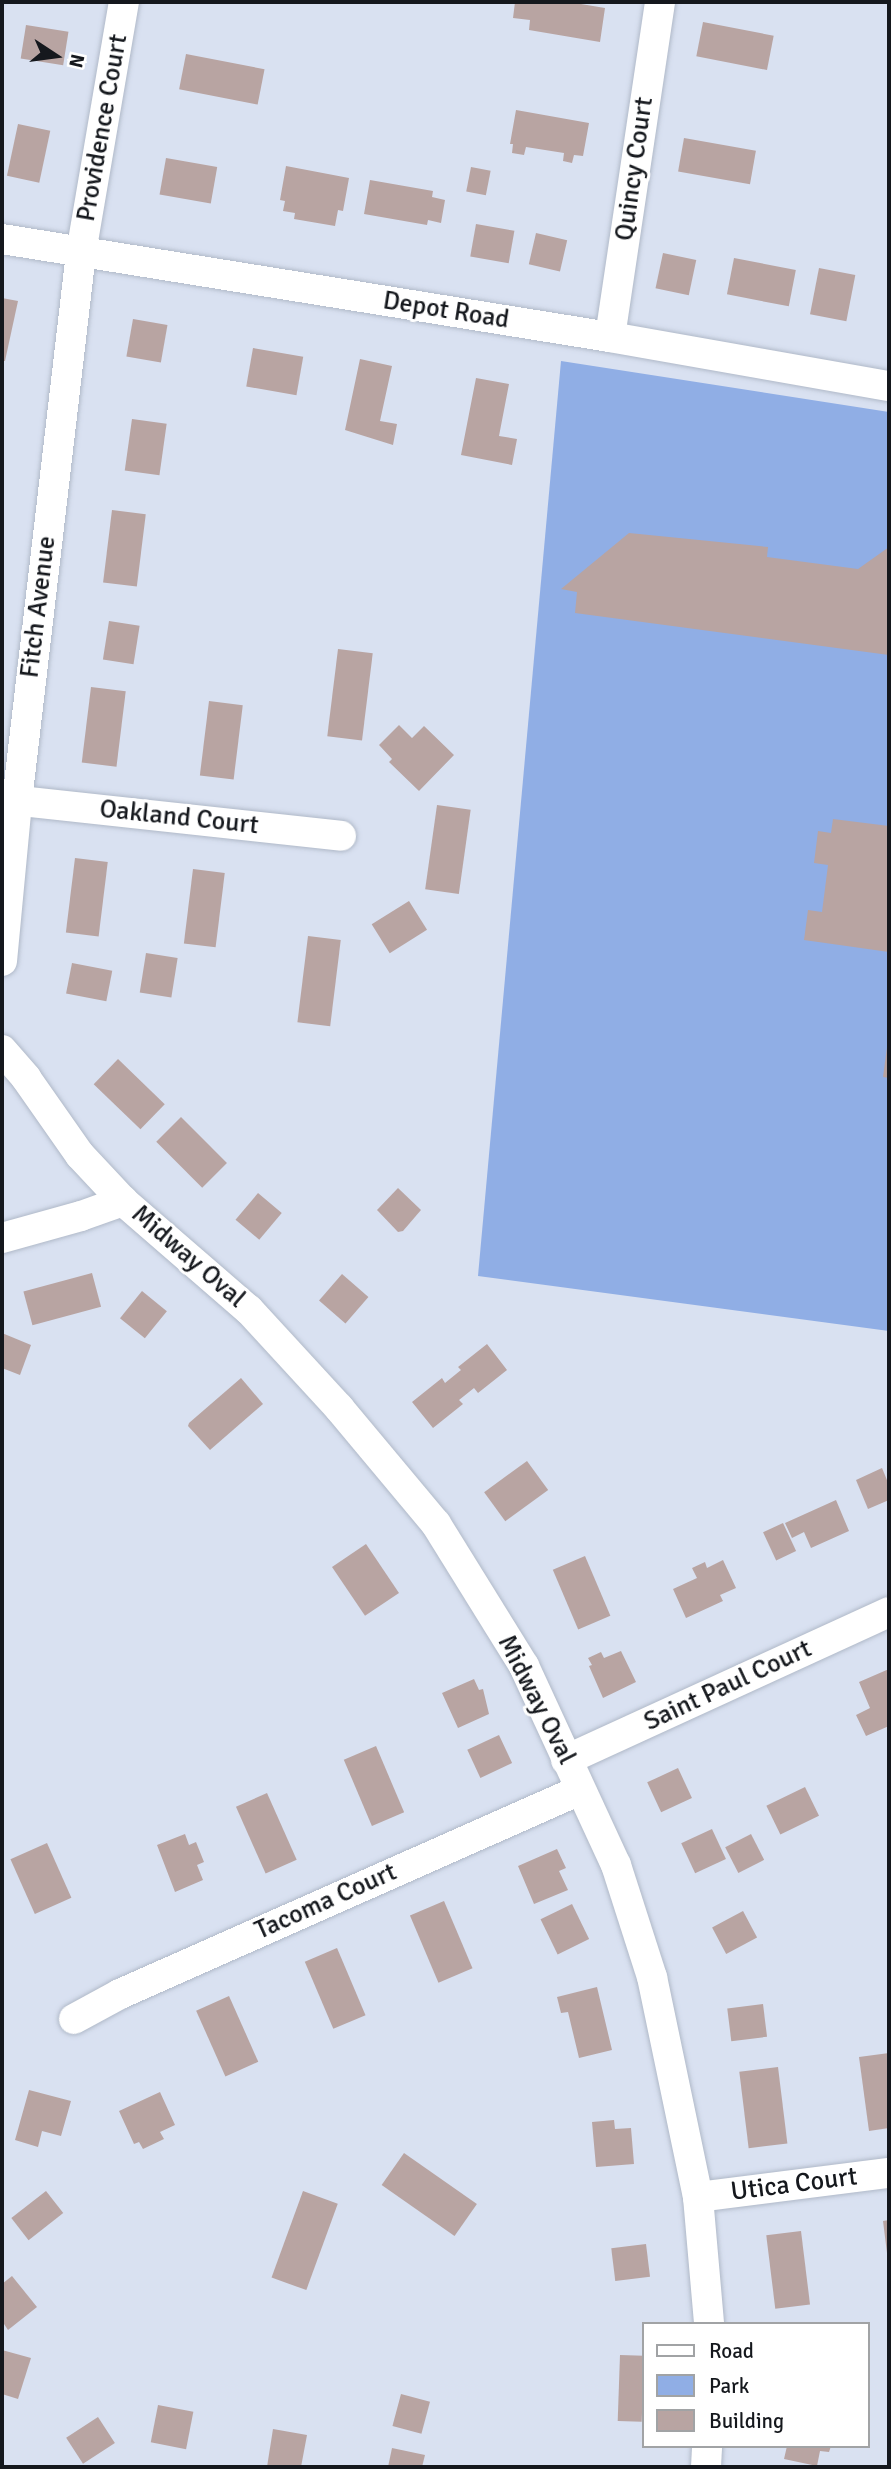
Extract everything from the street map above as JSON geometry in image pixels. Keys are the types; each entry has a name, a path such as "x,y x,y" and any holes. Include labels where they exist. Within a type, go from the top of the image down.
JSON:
{"street":[{"name":"Providence Court","path":"81,253 124,2"},
{"name":"Quincy Court","path":"610,337 660,2"},
{"name":"Depot Road","path":"2,239 610,337 889,386"},
{"name":"Fitch Avenue","path":"2,961 9,800 81,253"},
{"name":"Oakland Court","path":"9,800 341,836"},
{"name":"Midway Oval","path":"2,1050 26,1078 80,1155 123,1201 249,1310 339,1408 436,1524 524,1666 616,1865 652,1977 698,2197 709,2322"},
{"name":"Midway Oval","path":"2,1238 123,1201"},
{"name":"Saint Paul Court","path":"566,1760 889,1612"},
{"name":"Tacoma Court","path":"74,2019 120,1994 580,1790"},
{"name":"Utica Court","path":"698,2197 889,2173"},
{"path":"706,2467 707,2448"}],"green space":[{"path":"561,361 889,412 889,1331 478,1276"}],"building":[{"path":"515,2 569,2 605,8 600,42 529,30 530,20 513,18"},
{"path":"703,22 774,36 767,70 696,56"},
{"path":"26,25 68,32 63,65 21,59"},
{"path":"186,54 265,69 258,105 179,89"},
{"path":"516,110 589,123 583,156 574,155 572,163 563,161 564,153 526,147 524,155 512,153 513,144 510,144"},
{"path":"18,124 50,131 39,183 7,176"},
{"path":"684,138 756,151 750,184 678,171"},
{"path":"166,158 217,167 211,203 160,194"},
{"path":"286,166 349,178 343,211 338,210 335,226 294,219 295,213 283,211 285,201 280,200"},
{"path":"471,167 491,171 486,195 466,192"},
{"path":"370,180 433,191 432,197 445,200 441,223 428,220 427,225 364,214"},
{"path":"476,224 514,231 509,263 470,256"},
{"path":"536,233 567,240 560,271 529,264"},
{"path":"663,253 696,260 689,295 656,288"},
{"path":"734,258 796,270 789,306 727,294"},
{"path":"819,268 855,275 846,321 810,314"},
{"path":"2,298 18,301 5,361 2,361"},
{"path":"133,319 167,325 161,363 126,356"},
{"path":"253,348 303,357 296,395 246,386"},
{"path":"360,359 392,366 380,421 397,424 393,445 345,430"},
{"path":"476,378 509,384 499,436 517,439 512,465 461,455"},
{"path":"132,419 167,424 159,475 125,470"},
{"path":"112,510 146,514 137,587 103,582"},
{"path":"629,533 768,547 767,557 858,569 889,547 889,655 575,613 577,592 561,589"},
{"path":"109,621 140,626 134,664 103,660"},
{"path":"338,649 373,653 362,741 327,736"},
{"path":"91,687 126,691 116,767 82,762"},
{"path":"209,701 243,705 234,780 200,775"},
{"path":"399,725 412,738 424,726 454,755 419,791 389,762 392,759 379,745"},
{"path":"437,805 471,810 459,894 425,889"},
{"path":"833,819 889,826 889,952 804,940 808,910 822,912 828,865 814,863 818,831 831,833"},
{"path":"75,858 108,862 99,936 66,932"},
{"path":"193,869 225,873 216,947 184,943"},
{"path":"409,901 427,930 390,953 372,924"},
{"path":"308,936 341,940 330,1026 297,1022"},
{"path":"146,953 178,958 171,998 140,993"},
{"path":"72,963 112,971 106,1001 66,993"},
{"path":"889,1040 889,1078 883,1077"},
{"path":"118,1059 165,1104 140,1129 94,1084"},
{"path":"181,1117 227,1163 202,1188 156,1142"},
{"path":"398,1188 421,1210 403,1231 398,1232 377,1210"},
{"path":"258,1193 282,1213 259,1240 236,1220"},
{"path":"92,1273 101,1307 32,1325 23,1291"},
{"path":"342,1274 368,1297 345,1323 319,1300"},
{"path":"142,1291 167,1311 145,1338 120,1318"},
{"path":"2,1333 31,1345 20,1375 2,1368"},
{"path":"487,1344 507,1370 478,1393 474,1388 459,1400 463,1404 433,1428 412,1402 442,1378 445,1383 461,1370 458,1367"},
{"path":"241,1378 263,1404 210,1450 188,1426 189,1423"},
{"path":"527,1461 548,1490 505,1521 484,1492"},
{"path":"882,1468 889,1485 889,1500 868,1509 856,1480"},
{"path":"836,1500 849,1531 811,1548 804,1532 792,1538 785,1523"},
{"path":"783,1523 796,1551 776,1560 763,1532"},
{"path":"366,1544 399,1593 365,1616 332,1567"},
{"path":"585,1556 610,1616 578,1630 553,1570"},
{"path":"723,1560 736,1588 720,1595 723,1601 686,1618 673,1589 697,1578 692,1568 705,1562 707,1568"},
{"path":"621,1651 636,1682 603,1698 588,1658 601,1652 604,1658"},
{"path":"889,1669 889,1726 866,1736 856,1715 870,1708 859,1682"},
{"path":"474,1679 479,1690 483,1689 489,1714 458,1728 442,1693"},
{"path":"499,1735 512,1763 480,1778 467,1750"},
{"path":"376,1746 404,1812 372,1826 344,1760"},
{"path":"678,1768 692,1798 661,1812 647,1782"},
{"path":"805,1787 819,1816 780,1835 766,1806"},
{"path":"267,1793 297,1860 266,1874 236,1807"},
{"path":"712,1829 726,1859 695,1873 681,1843"},
{"path":"185,1834 189,1845 196,1842 204,1862 197,1865 203,1880 175,1892 157,1845"},
{"path":"751,1834 764,1860 738,1873 725,1847"},
{"path":"47,1843 71,1898 35,1914 10,1859"},
{"path":"557,1849 566,1868 559,1871 568,1890 534,1904 518,1866"},
{"path":"444,1901 473,1968 438,1983 410,1915"},
{"path":"572,1904 589,1939 558,1954 541,1919"},
{"path":"743,1911 757,1937 726,1954 712,1927"},
{"path":"337,1948 366,2015 333,2029 305,1962"},
{"path":"597,1987 612,2050 579,2058 568,2012 561,2013 557,1997"},
{"path":"229,1996 258,2062 225,2076 196,2011"},
{"path":"763,2004 767,2037 731,2041 727,2008"},
{"path":"889,2053 889,2128 869,2131 859,2057"},
{"path":"778,2067 787,2143 749,2148 739,2072"},
{"path":"29,2090 71,2101 61,2136 42,2131 38,2147 15,2140"},
{"path":"160,2092 175,2125 160,2132 164,2139 143,2149 139,2142 134,2144 119,2111"},
{"path":"614,2120 615,2129 631,2128 634,2164 596,2167 592,2122"},
{"path":"404,2153 477,2204 455,2236 382,2185"},
{"path":"46,2191 63,2213 29,2240 11,2218"},
{"path":"303,2191 338,2204 306,2290 272,2277"},
{"path":"889,2220 889,2261 888,2261 883,2221"},
{"path":"801,2231 810,2304 775,2309 766,2235"},
{"path":"646,2244 650,2277 615,2281 611,2248"},
{"path":"12,2276 37,2307 8,2330 2,2321 2,2284"},
{"path":"2,2350 31,2358 18,2399 2,2394"},
{"path":"620,2355 642,2356 642,2422 618,2421"},
{"path":"401,2394 430,2402 421,2434 392,2426"},
{"path":"158,2405 193,2412 186,2449 151,2442"},
{"path":"98,2417 115,2443 83,2464 66,2438"},
{"path":"273,2429 307,2435 301,2467 267,2467"},
{"path":"392,2448 425,2455 422,2467 388,2467"},
{"path":"787,2448 830,2448 829,2452 820,2451 817,2466 784,2459"}]}
